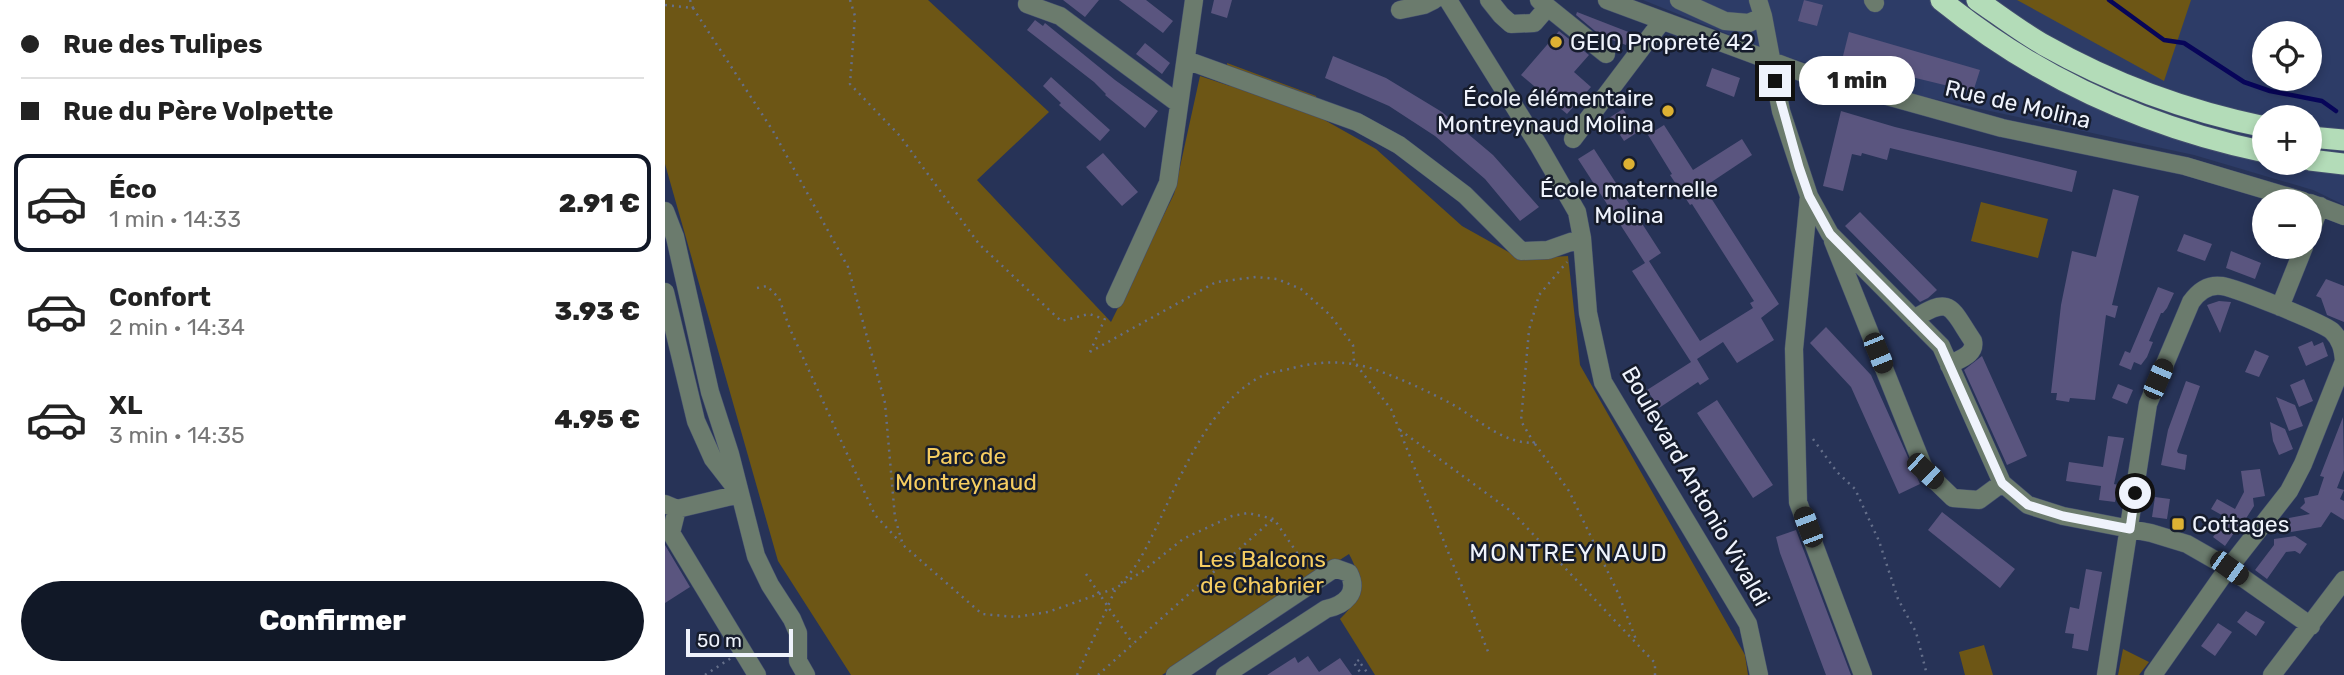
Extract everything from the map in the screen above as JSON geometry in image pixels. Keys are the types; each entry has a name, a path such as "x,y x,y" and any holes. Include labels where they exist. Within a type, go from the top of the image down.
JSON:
{"highway":[{"path":"1941,0 2027,61 2104,101 2175,129 2252,149"},
{"path":"1977,0 2043,44 2132,89 2219,118 2252,124"},
{"path":"2322,138 2344,140"},
{"path":"2322,161 2344,164"}],"street":[{"path":"1115,299 1168,183 1194,0"},
{"path":"1400,10 1434,0"},
{"name":"Boulevard Antonio Vivaldi","path":"1448,0 1577,212 1582,238 1588,313 1604,382 1748,624 1759,675"},
{"path":"1489,0 1511,24 1534,23 1543,4 1606,54"},
{"name":"Rue de Molina","path":"1607,0 1772,63 2002,128 2185,166 2261,189"},
{"path":"1679,0 1725,20 1749,23 1760,8"},
{"path":"1027,4 1060,16 1179,104"},
{"path":"1760,8 1781,111 1809,196 1830,234 1925,471 1953,498 1979,500 2002,483"},
{"path":"1573,139 1662,21"},
{"path":"1186,60 1357,122 1399,145 1465,195 1521,251 1548,250 1582,238"},
{"path":"1809,196 1794,349 1798,502 1863,675"},
{"name":"Rue de Molina","path":"2322,208 2344,216"},
{"path":"665,211 675,237 710,392 756,556 798,633 798,662 806,675"},
{"path":"1830,234 1941,346 2002,483 2028,505 2063,516 2187,544 2229,568 2311,626"},
{"path":"2280,307 2299,259"},
{"path":"2106,675 2147,404 2196,294 2212,286 2222,286 2280,307 2332,331 2343,345 2344,360 2303,464 2289,491 2229,568 2153,675"},
{"path":"665,292 696,421 713,459 740,494"},
{"path":"1914,319 1933,307 1943,305 1950,308 1973,341 1974,347 1972,352 1949,365"},
{"path":"740,494 671,506 671,533 757,675"},
{"path":"1175,675 1335,568 1349,573 1353,580 1352,590 1344,603 1326,610 1225,675"},
{"path":"2272,675 2344,580"}],"path":[{"path":"690,0 773,131 848,267 884,403 895,518 902,545"},
{"path":"850,0 855,16 850,84 900,135 979,244 1052,313 1061,321 1089,314 1104,319"},
{"path":"665,5 693,8"},
{"path":"1584,257 1567,262 1539,295 1533,310 1521,421 1569,491 1618,593 1639,646"},
{"path":"1115,299 1090,352 1216,282 1256,277 1277,279 1301,289 1330,315 1353,345 1354,362 1391,409 1489,654"},
{"path":"757,288 767,286 779,298 790,329 875,515 902,545 982,614 1016,617 1048,612 1116,588 1143,571 1183,539 1232,516 1248,513 1274,519 1306,566"},
{"path":"1077,675 1116,588 1132,572 1145,553 1203,436 1238,391 1260,376 1305,365 1354,362 1390,375 1452,404 1482,426 1511,439 1535,443"},
{"path":"1796,426 1809,434 1837,472 1856,489 1879,541 1898,598 1916,632 1927,675"},
{"path":"1399,430 1512,512 1655,663 1655,675"},
{"path":"1098,675 1274,519"},
{"path":"1086,574 1133,644"},
{"path":"705,675 743,651"},
{"path":"1362,675 1355,663 1360,662 1369,675"}],"shaded area":[{"path":"1643,0 2344,0 2344,205 2322,194 2322,189 2310,189 2262,175 2322,175 2322,105 2252,105 2252,172 2194,155 1893,90 1775,53"}],"green space":[{"name":"Parc de Montreynaud","path":"665,0 928,0 1049,112 977,180 1111,322 1174,194 1200,76 1230,86 1227,63 1316,96 1321,118 1376,149 1462,226 1521,259 1568,256 1580,365 1745,655 1748,675 1375,675 1340,619 1353,603 1358,589 1357,573 1349,554 1162,675 851,675 778,561 665,164"},
{"path":"2017,0 2191,0 2164,81"},
{"path":"1981,202 2048,219 2038,258 1971,241"},
{"path":"1984,645 1993,675 1965,675 1959,652"},
{"path":"2123,649 2149,662 2139,675 2118,675"}],"building":[{"path":"1063,0 1099,0 1085,17"},
{"path":"1119,0 1146,0 1173,21 1163,33"},
{"path":"1214,0 1232,0 1227,18 1211,13"},
{"path":"1804,0 1823,5 1817,26 1798,21"},
{"path":"1577,12 1631,33 1626,45 1601,36 1576,15"},
{"path":"1035,20 1043,26 1045,23 1158,111 1145,128 1105,95 1094,82 1027,30"},
{"path":"1559,31 1589,55 1574,72 1591,87 1567,114 1521,75"},
{"path":"1849,32 1980,70 1973,92 1842,60"},
{"path":"1145,43 1170,63 1162,74 1136,54"},
{"path":"1333,56 1386,78 1442,112 1493,155 1539,207 1520,221 1485,179 1435,136 1389,106 1325,78"},
{"path":"1712,68 1740,78 1734,97 1706,86"},
{"path":"1051,77 1110,130 1100,141 1059,105 1061,103 1043,86"},
{"path":"1623,109 1638,132 1624,141 1609,118"},
{"path":"1841,111 1895,127 2077,171 2072,192 1890,148 1887,160 1862,153 1861,156 1852,154 1843,191 1823,186"},
{"path":"1664,125 1693,170 1742,139 1752,155 1704,187 1779,304 1761,318 1774,340 1737,363 1723,342 1697,359 1709,379 1700,385 1698,382 1659,408 1647,390 1691,362 1632,271 1645,263 1578,159 1594,149 1661,253 1649,261 1700,341 1753,308 1750,303 1754,301 1692,204 1690,205 1670,175 1672,174 1648,135"},
{"path":"1103,153 1138,192 1122,206 1086,167"},
{"path":"2113,189 2139,196 2112,305 2118,306 2115,318 2106,315 2095,400 2056,400 2057,393 2051,393 2061,305 2072,251 2096,257"},
{"path":"1860,212 1937,290 1928,298 1920,302 1845,226"},
{"path":"2184,234 2212,244 2205,261 2177,251"},
{"path":"2231,251 2261,263 2255,279 2226,268"},
{"path":"2326,279 2344,286 2344,322 2327,315 2321,298 2316,296"},
{"path":"2158,287 2174,293 2167,308 2161,313 2149,341 2153,342 2147,357 2141,365 2134,362 2131,370 2119,365 2125,351 2130,353"},
{"path":"2219,301 2231,302 2220,333 2207,305"},
{"path":"1826,327 1871,375 1920,484 1899,494 1851,387 1810,343"},
{"path":"2312,341 2314,346 2323,342 2328,356 2306,366 2298,347"},
{"path":"2255,350 2269,356 2259,377 2245,372"},
{"path":"1982,356 2027,456 2007,465 1964,370"},
{"path":"2304,379 2313,401 2299,407 2290,385"},
{"path":"2186,381 2200,386 2177,451 2187,455 2185,470 2161,465 2168,430"},
{"path":"2118,384 2133,390 2127,404 2112,398"},
{"path":"2276,397 2295,405 2303,426 2289,431"},
{"path":"1717,400 1773,485 1753,498 1697,413"},
{"path":"2343,417 2344,470 2337,488 2344,490 2340,499 2344,501 2344,520 2331,512 2321,527 2291,532 2289,518 2310,514 2300,508 2305,503 2304,498 2318,495 2324,477 2320,476"},
{"path":"2270,422 2285,429 2293,449 2279,455 2273,441"},
{"path":"2108,436 2124,438 2114,484 2118,485 2115,502 2099,500 2101,486 2066,481 2069,462 2103,467"},
{"path":"2260,469 2265,496 2253,498 2254,506 2245,520 2246,524 2240,524 2225,546 2213,537 2227,518 2211,509 2217,499 2235,509 2244,492 2241,471"},
{"path":"2155,497 2170,499 2167,519 2152,517"},
{"path":"1942,512 2015,569 2000,588 1928,530"},
{"path":"1796,530 1851,675 1826,675 1776,537"},
{"path":"2295,536 2307,544 2300,554 2295,551 2286,552 2267,579 2255,570 2274,545 2274,539"},
{"path":"665,545 690,587 665,603"},
{"path":"2086,569 2102,572 2088,651 2072,648 2074,634 2065,633 2070,607 2079,609"},
{"path":"2246,611 2265,622 2256,636 2237,622"},
{"path":"2218,623 2232,632 2215,656 2201,646"},
{"path":"1308,656 1319,672 1340,658 1352,675 1267,675 1295,657 1298,663"}],"waterway":[{"path":"2109,0 2164,40 2184,43 2244,82 2270,91 2322,101 2336,111"}],"place":[{"name":"GEIQ Propreté 42","path":"1556,42"},
{"name":"École élémentaire Montreynaud Molina","path":"1668,111"},
{"name":"École maternelle Molina","path":"1629,164"},
{"name":"Cottages","path":"2178,524"}],"district":[{"name":"MONTREYNAUD","path":"1569,553"}],"route":[{"path":"1775,81 1781,111 1809,196 1830,234 1941,346 2002,483 2028,505 2063,516 2130,529 2135,493"}],"park label":[{"name":"Les Balcons de Chabrier","path":"1262,572"}]}
